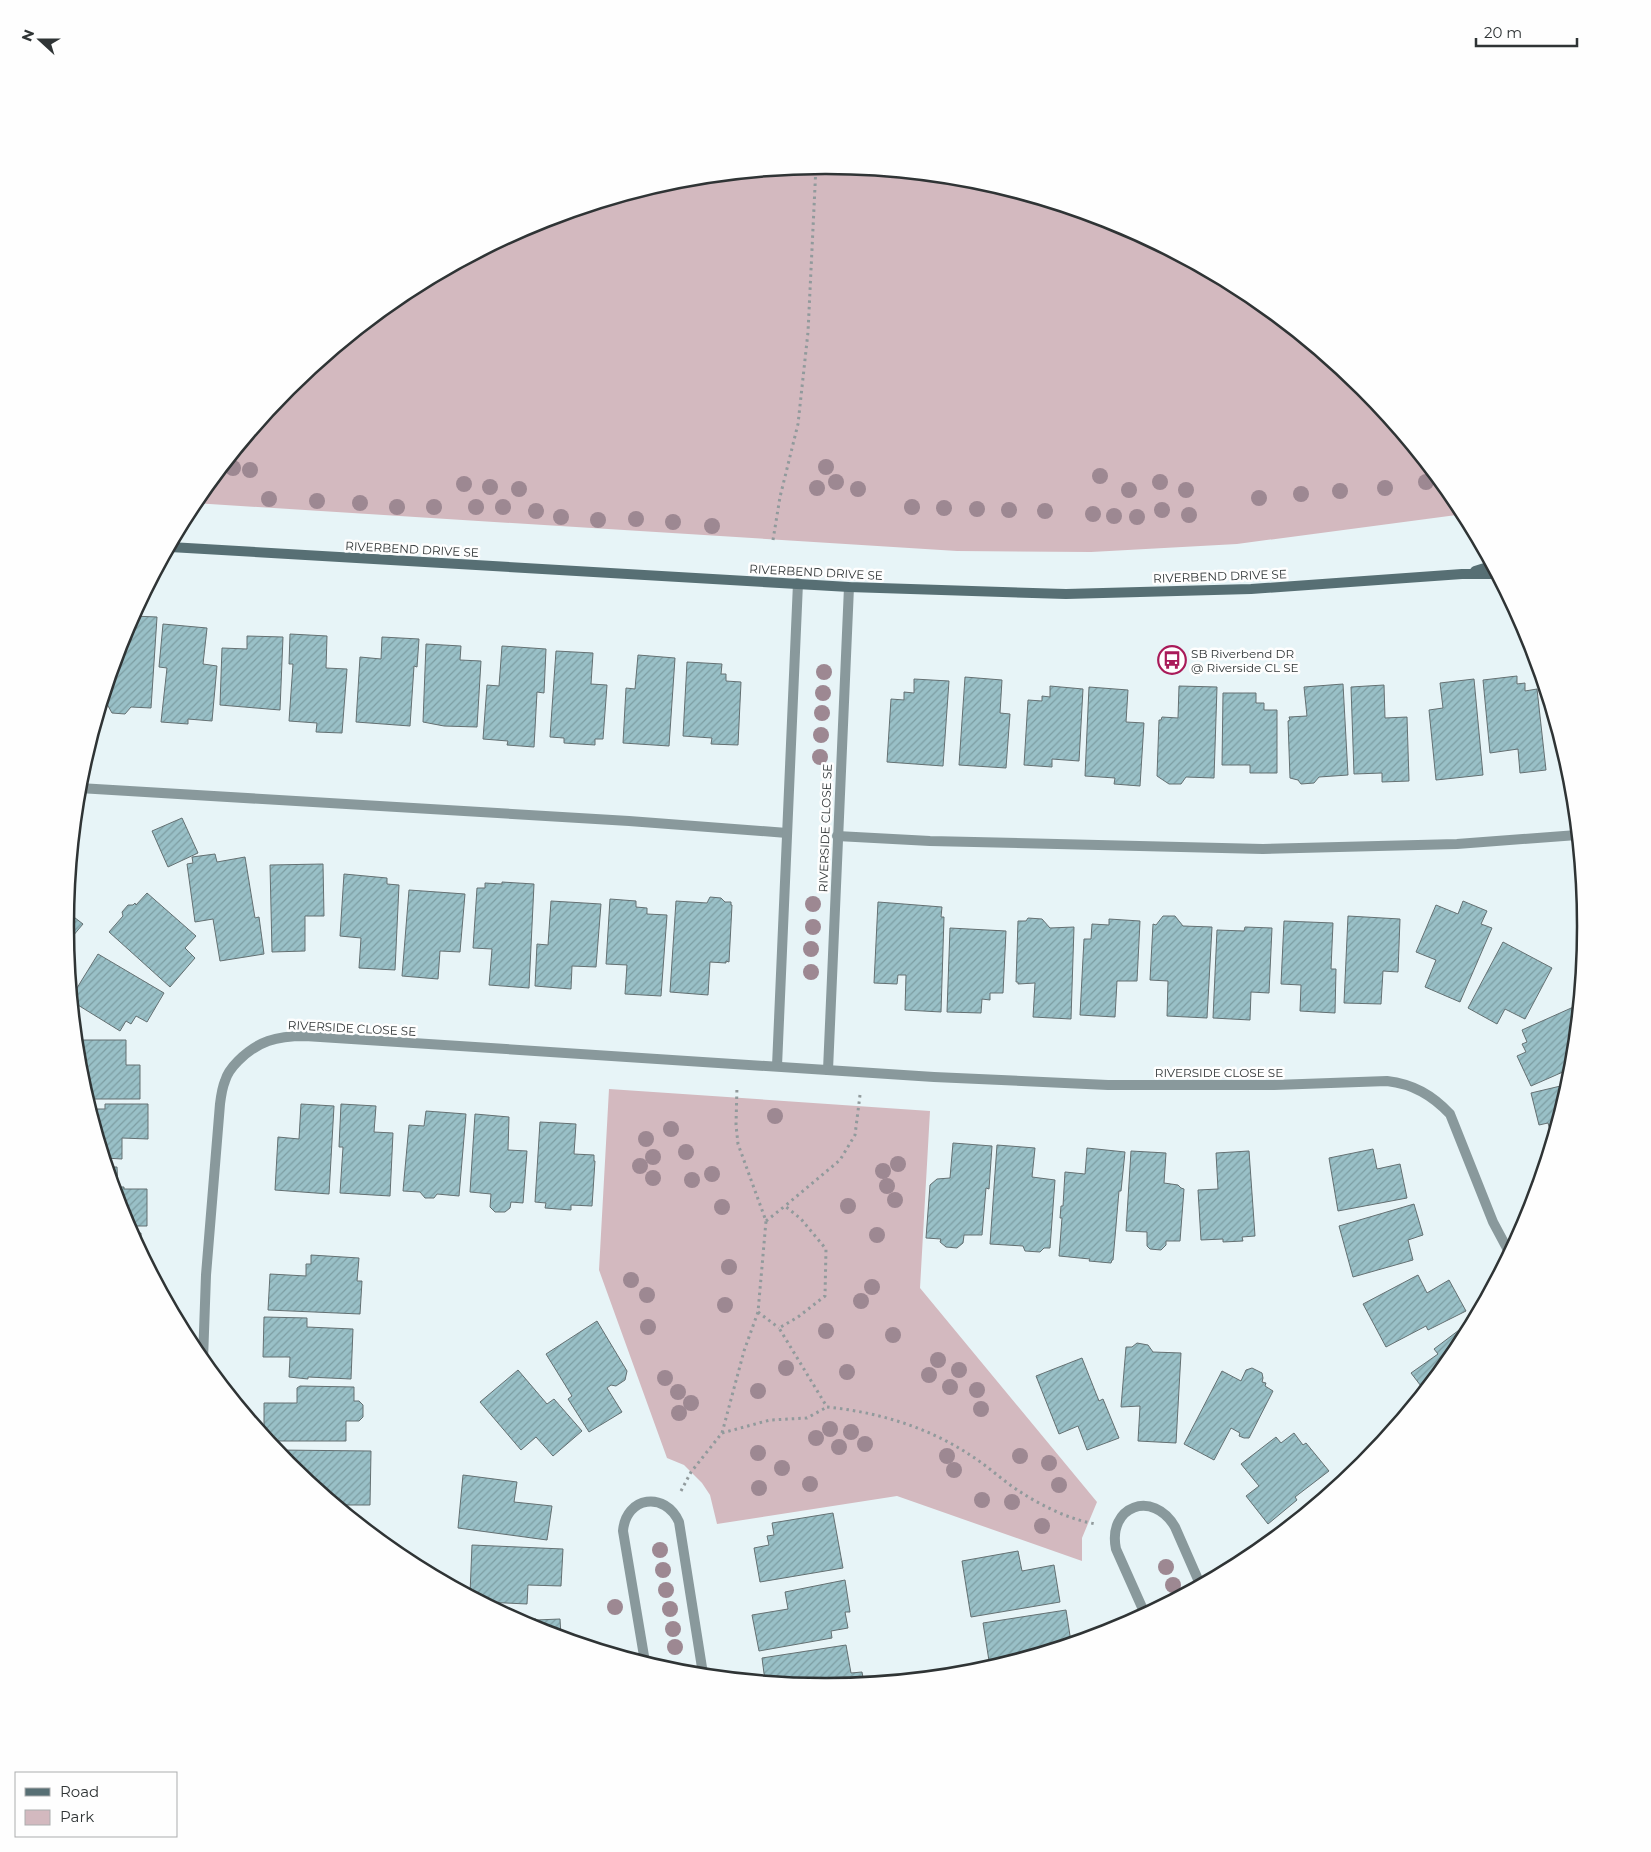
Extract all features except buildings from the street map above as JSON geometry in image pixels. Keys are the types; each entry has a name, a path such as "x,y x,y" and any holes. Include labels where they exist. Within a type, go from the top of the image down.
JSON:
{"street":[{"name":"RIVERBEND DRIVE SE","path":"176,547 849,587 1066,594 1251,589 1462,574 1490,574"},
{"name":"RIVERBEND DRIVE SE","path":"1462,574 1486,567"},
{"path":"777,1066 798,583"},
{"name":"RIVERSIDE CLOSE SE","path":"828,1070 849,587"},
{"path":"86,788 600,819 787,833"},
{"path":"837,836 930,841 1263,849 1456,844 1572,835"},
{"name":"RIVERSIDE CLOSE SE","path":"203,1349 206,1275 220,1104 225,1080 235,1064 249,1050 271,1039 286,1036 828,1070 1108,1085 1274,1085 1387,1081 1403,1083 1437,1100 1450,1114 1493,1222 1506,1246"},
{"path":"644,1655 623,1531 628,1513 635,1506 653,1501 671,1509 679,1522 702,1667"},
{"path":"1142,1607 1116,1549 1114,1539 1115,1528 1126,1512 1135,1507 1154,1507 1163,1511 1170,1518 1198,1579"}],"path":[{"path":"773,540 780,497 798,424 808,332 816,174"},
{"path":"671,1509 691,1472 722,1433 744,1351 758,1312 766,1221 738,1144 736,1099 739,1063"},
{"path":"766,1221 840,1160 854,1136 863,1072"},
{"path":"779,1328 798,1317 825,1296 826,1249 801,1219 785,1206"},
{"path":"758,1312 779,1328 827,1407"},
{"path":"722,1433 770,1420 807,1418 827,1407 857,1410 893,1419 941,1438 970,1455 1022,1493 1052,1509 1087,1523 1115,1528"}],"green space":[{"path":"826,174 924,181 1020,200 1067,214 1113,231 1201,275 1243,301 1283,330 1357,394 1391,430 1422,468 1455,515 1237,544 1091,552 957,551 203,504 260,430 294,394 330,361 408,301 450,275 493,252 538,231 584,214 631,200 727,181 776,176"},
{"path":"609,1089 930,1111 920,1288 1097,1502 1082,1538 1082,1561 897,1496 717,1524 710,1495 702,1483 684,1465 667,1458 599,1270"}],"place":[{"name":"SB Riverbend DR @ Riverside CL SE","path":"1172,660"}]}
